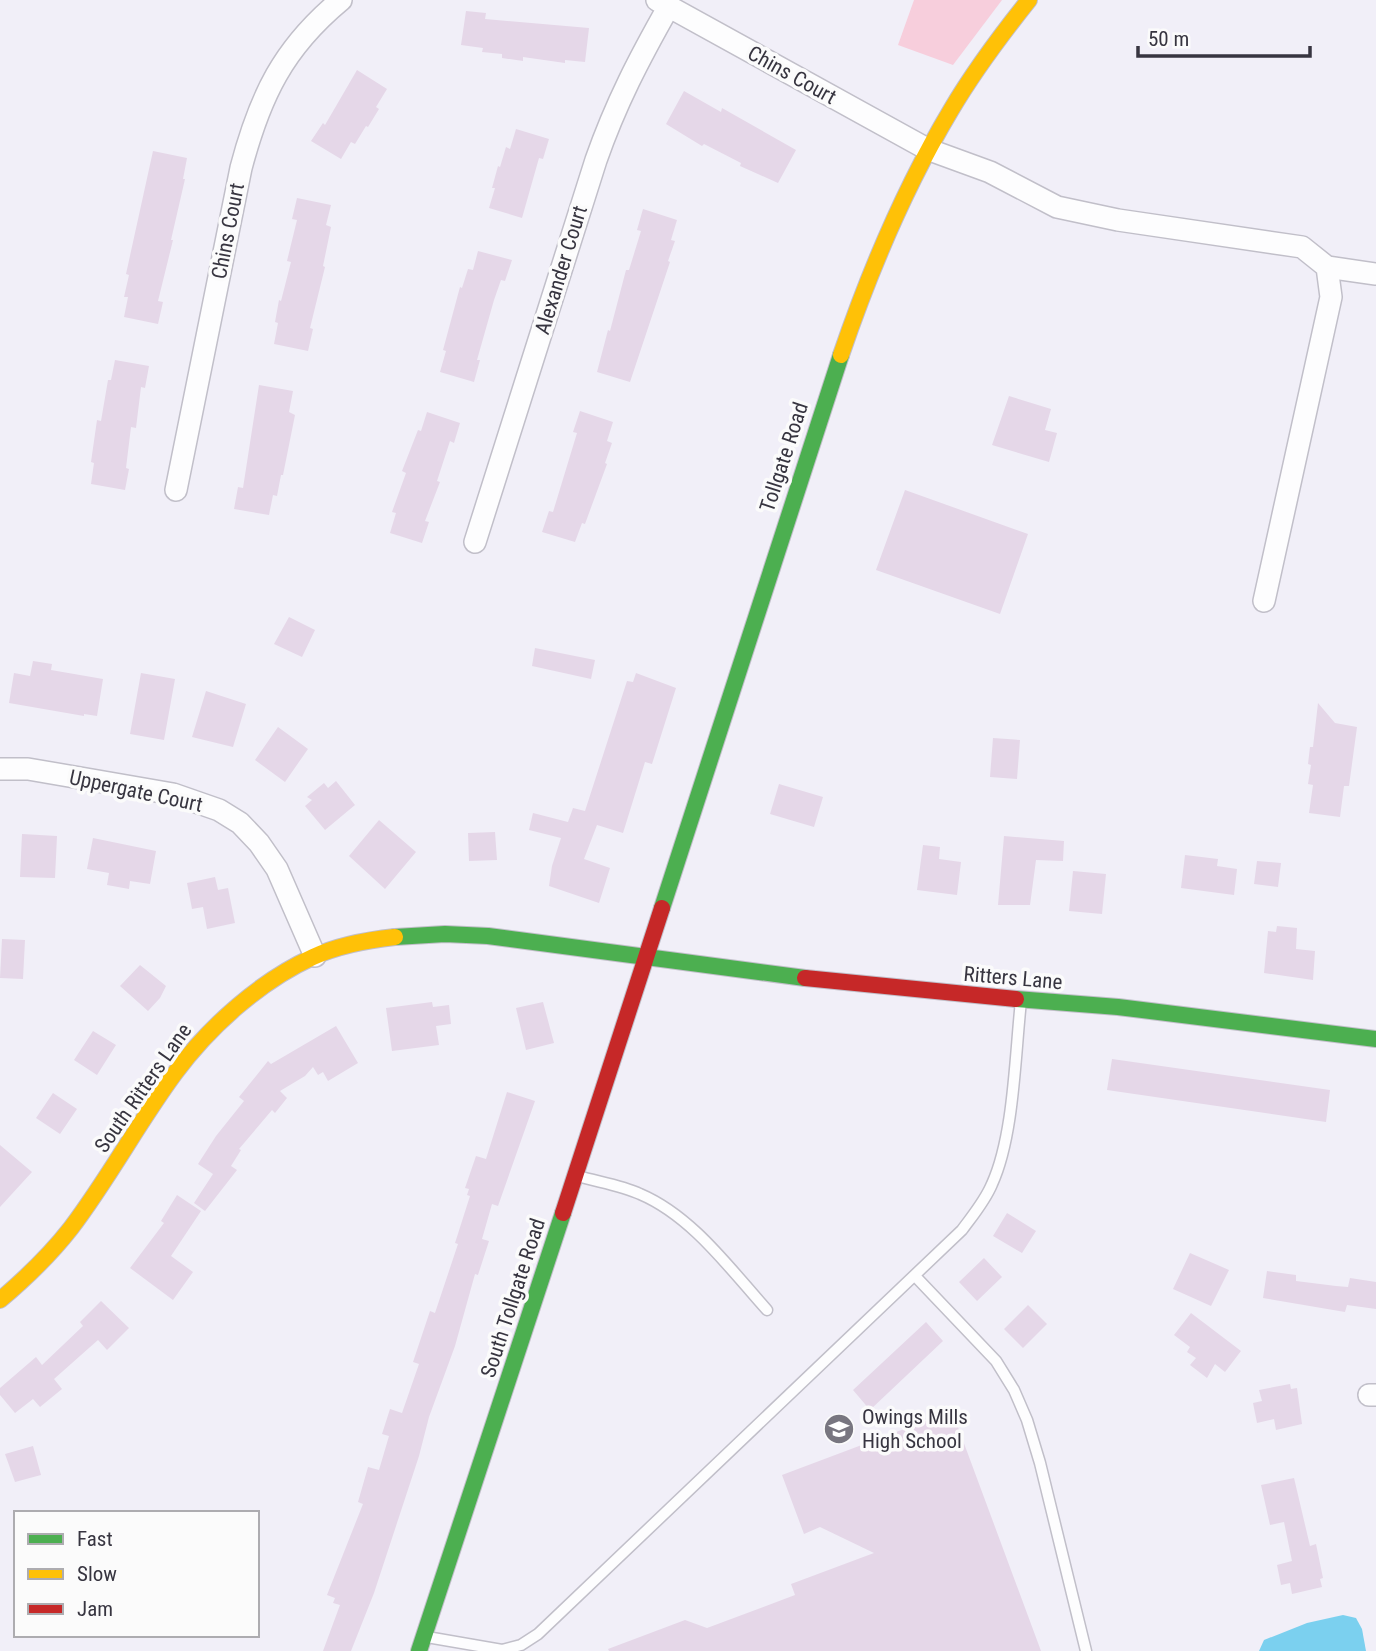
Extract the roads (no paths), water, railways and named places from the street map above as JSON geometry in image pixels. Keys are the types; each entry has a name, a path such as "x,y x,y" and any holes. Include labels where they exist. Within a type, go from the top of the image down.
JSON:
{"street":[{"name":"Chins Court","path":"176,490 241,167 253,124 270,85 291,52 316,21 341,0"},
{"name":"Tollgate Road","path":"646,957 847,333 872,268 927,149 1010,22 1029,0"},
{"name":"Chins Court","path":"663,3 927,149 990,172 1057,207 1118,220 1302,247 1327,268"},
{"name":"Alexander Court","path":"475,542 596,160 614,109 663,3"},
{"path":"1264,601 1331,297 1327,268 1376,274"},
{"name":"Uppergate Court","path":"0,769 28,769 173,794 219,810 240,823 259,843 277,869 315,956"},
{"name":"South Ritters Lane","path":"0,1300 59,1245 163,1088 216,1023 251,995 315,956 378,940 446,933 646,957"},
{"name":"Ritters Lane","path":"646,957 883,987 1118,1007 1376,1039"},
{"name":"South Tollgate Road","path":"422,1644 646,957"}],"lane":[{"path":"422,1644 502,1650 521,1645 538,1634 962,1230 992,1185 1002,1156 1009,1118 1021,999"},
{"path":"575,1176 640,1194 677,1215 767,1310"},
{"path":"915,1276 996,1361 1014,1390 1037,1452 1086,1651"}],"water":[{"path":"1343,1615 1356,1618 1362,1629 1366,1651 1259,1651 1264,1640 1307,1623"}],"place":[{"name":"Owings Mills High School","path":"839,1429"}]}
